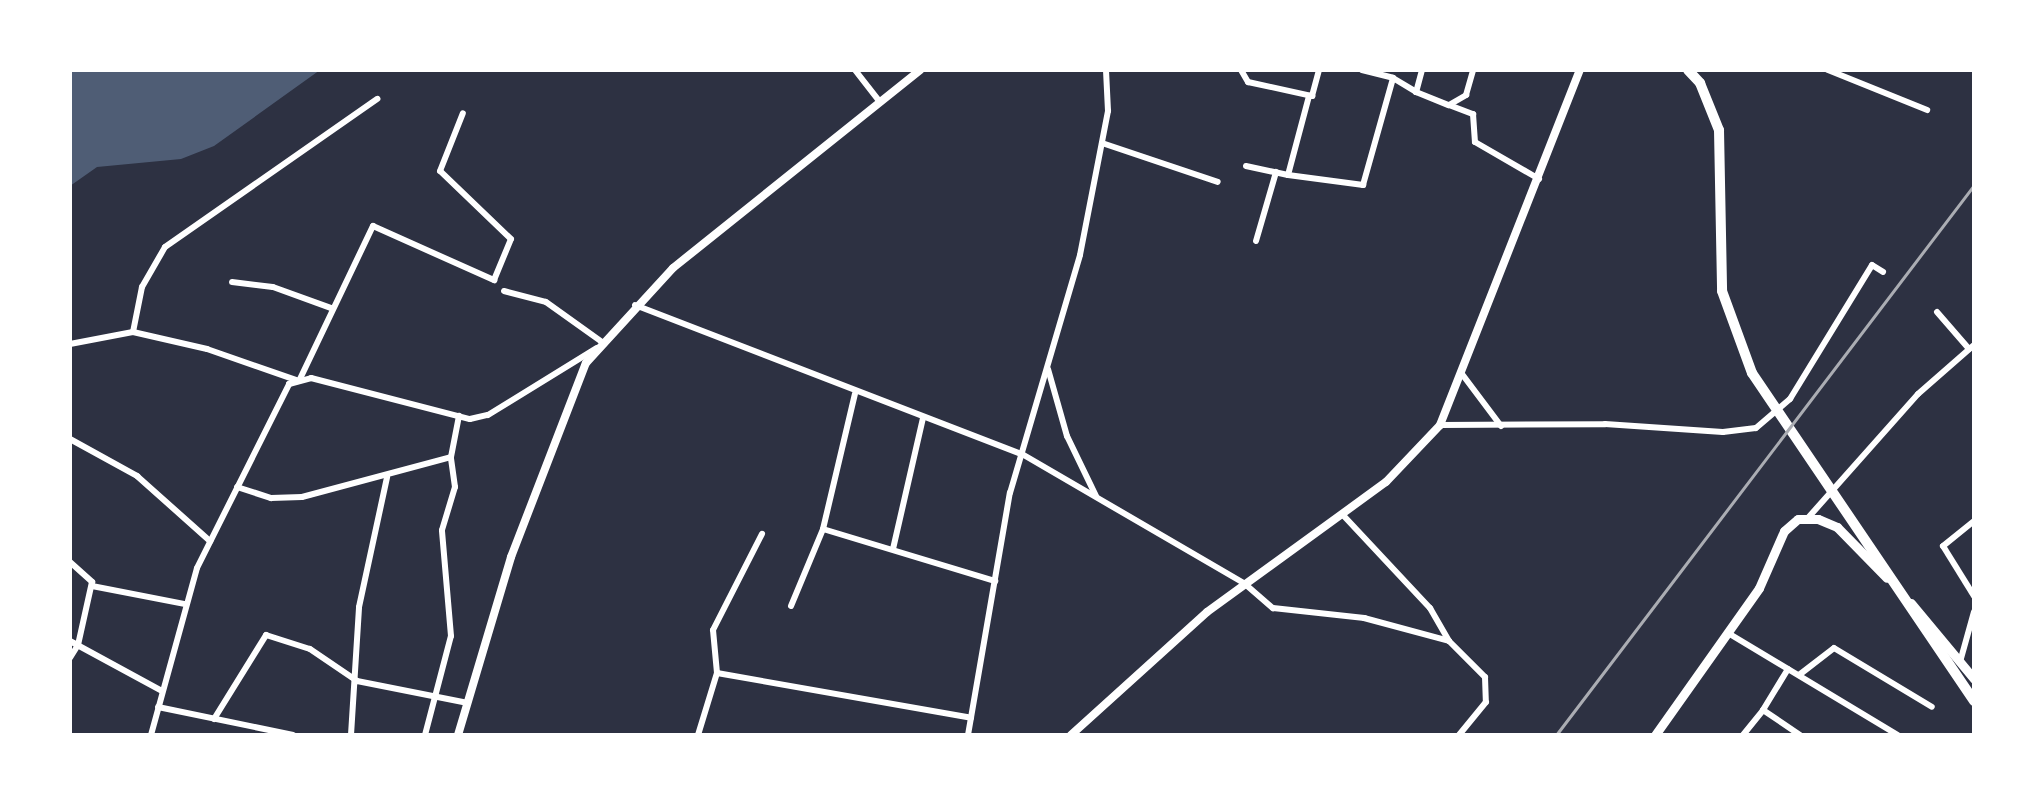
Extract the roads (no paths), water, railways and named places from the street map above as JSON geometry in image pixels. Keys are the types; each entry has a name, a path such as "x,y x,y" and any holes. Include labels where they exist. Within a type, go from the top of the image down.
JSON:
{"main road":[{"path":"1688,70 1700,83 1719,130 1722,291 1752,373 1974,701"},
{"path":"1655,735 1759,588 1784,531 1807,519 1837,527 1929,621 1974,679"}],"street":[{"path":"855,70 880,102"},
{"path":"458,735 516,545 586,363 635,305 673,268 920,70"},
{"path":"968,735 995,581 1022,454 1080,255 1102,143 1106,70"},
{"path":"1241,70 1248,82 1309,96"},
{"path":"1288,175 1319,70"},
{"path":"1362,70 1393,78 1416,92 1473,114 1475,142 1539,179"},
{"path":"1416,92 1422,70"},
{"path":"1449,105 1466,95 1473,70"},
{"path":"1071,735 1245,584 1386,482 1440,425 1580,70"},
{"path":"1828,70 1927,110"},
{"path":"1246,166 1363,185 1393,78"},
{"path":"133,332 142,287 165,247 377,99"},
{"path":"299,381 331,308 373,226 490,281 497,276 511,239 440,171 463,113"},
{"path":"1102,143 1218,182"},
{"path":"1256,241 1276,172"},
{"path":"1440,425 1605,424 1723,432 1756,428 1790,399 1872,265 1883,272"},
{"path":"232,282 273,287 331,308"},
{"path":"504,291 546,302 600,345"},
{"path":"635,305 855,394 1022,454 1245,584 1273,608 1364,618 1449,641"},
{"path":"1807,519 1908,405 1972,347 1937,312"},
{"path":"70,344 133,332 207,349 299,381"},
{"path":"151,735 185,604 210,541 289,384 311,378 372,390 459,416 488,415 600,345"},
{"path":"1047,368 1067,436 1096,496"},
{"path":"1462,374 1501,426"},
{"path":"791,606 823,529 855,394"},
{"path":"425,735 451,636 442,530 455,487 451,457 459,416"},
{"path":"893,549 923,418"},
{"path":"70,439 137,476 210,541"},
{"path":"237,487 271,498 302,497 387,477 451,457"},
{"path":"351,735 357,681 359,607 387,477"},
{"path":"1342,514 1430,608 1449,641 1485,677 1486,702 1459,735"},
{"path":"1974,521 1943,546 1974,596"},
{"path":"823,529 995,581"},
{"path":"698,735 717,673 713,630 762,534"},
{"path":"70,562 92,586 185,604"},
{"path":"70,658 78,645 92,586"},
{"path":"1960,663 1974,612"},
{"path":"1728,633 1898,735"},
{"path":"214,719 266,635 310,649 357,681 468,703"},
{"path":"70,641 162,691"},
{"path":"1799,675 1834,648 1932,707"},
{"path":"1743,735 1763,710 1788,669"},
{"path":"717,673 971,718"},
{"path":"158,707 293,735"},
{"path":"1763,710 1800,735"}],"water":[{"path":"70,70 320,70 214,146 181,159 97,167 70,186"}],"railway":[{"path":"1556,735 1974,185"}]}
